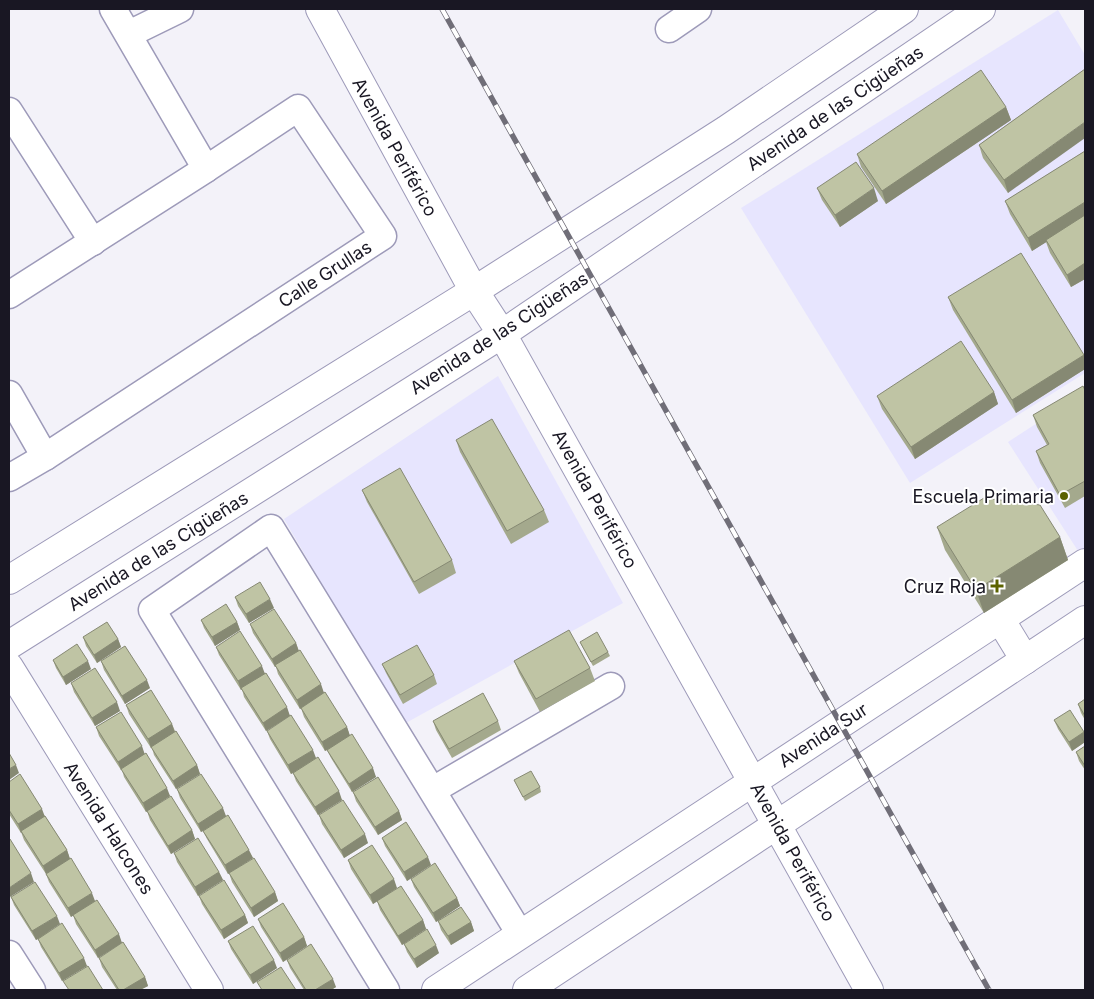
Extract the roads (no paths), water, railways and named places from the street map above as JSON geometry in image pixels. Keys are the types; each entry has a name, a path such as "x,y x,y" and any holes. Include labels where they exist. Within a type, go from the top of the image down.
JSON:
{"main road":[{"name":"Avenida Periférico","path":"320,9 474,291 502,334 754,781 869,990"},
{"path":"9,580 474,291 726,130 904,9"},
{"name":"Avenida de las Cigüeñas","path":"9,645 502,334 981,9"},
{"name":"Avenida Sur","path":"436,990 1085,563"},
{"path":"1000,619 1026,660"},
{"path":"527,990 1085,620"},
{"name":"Avenida Halcones","path":"9,667 209,990"}],"street":[{"path":"113,9 206,169"},
{"path":"129,34 180,9"},
{"path":"669,29 698,9"},
{"name":"Calle Grullas","path":"9,295 298,108 383,236 45,457 9,478"},
{"path":"9,111 93,242"},
{"path":"9,394 45,457"},
{"path":"386,990 152,610 271,528 520,934"},
{"path":"433,790 611,686"},
{"path":"9,954 32,990"}],"railway":[{"path":"442,9 989,990"}],"place":[{"name":"Escuela Primaria","path":"1064,496"},
{"name":"Cruz Roja","path":"997,586"}]}
